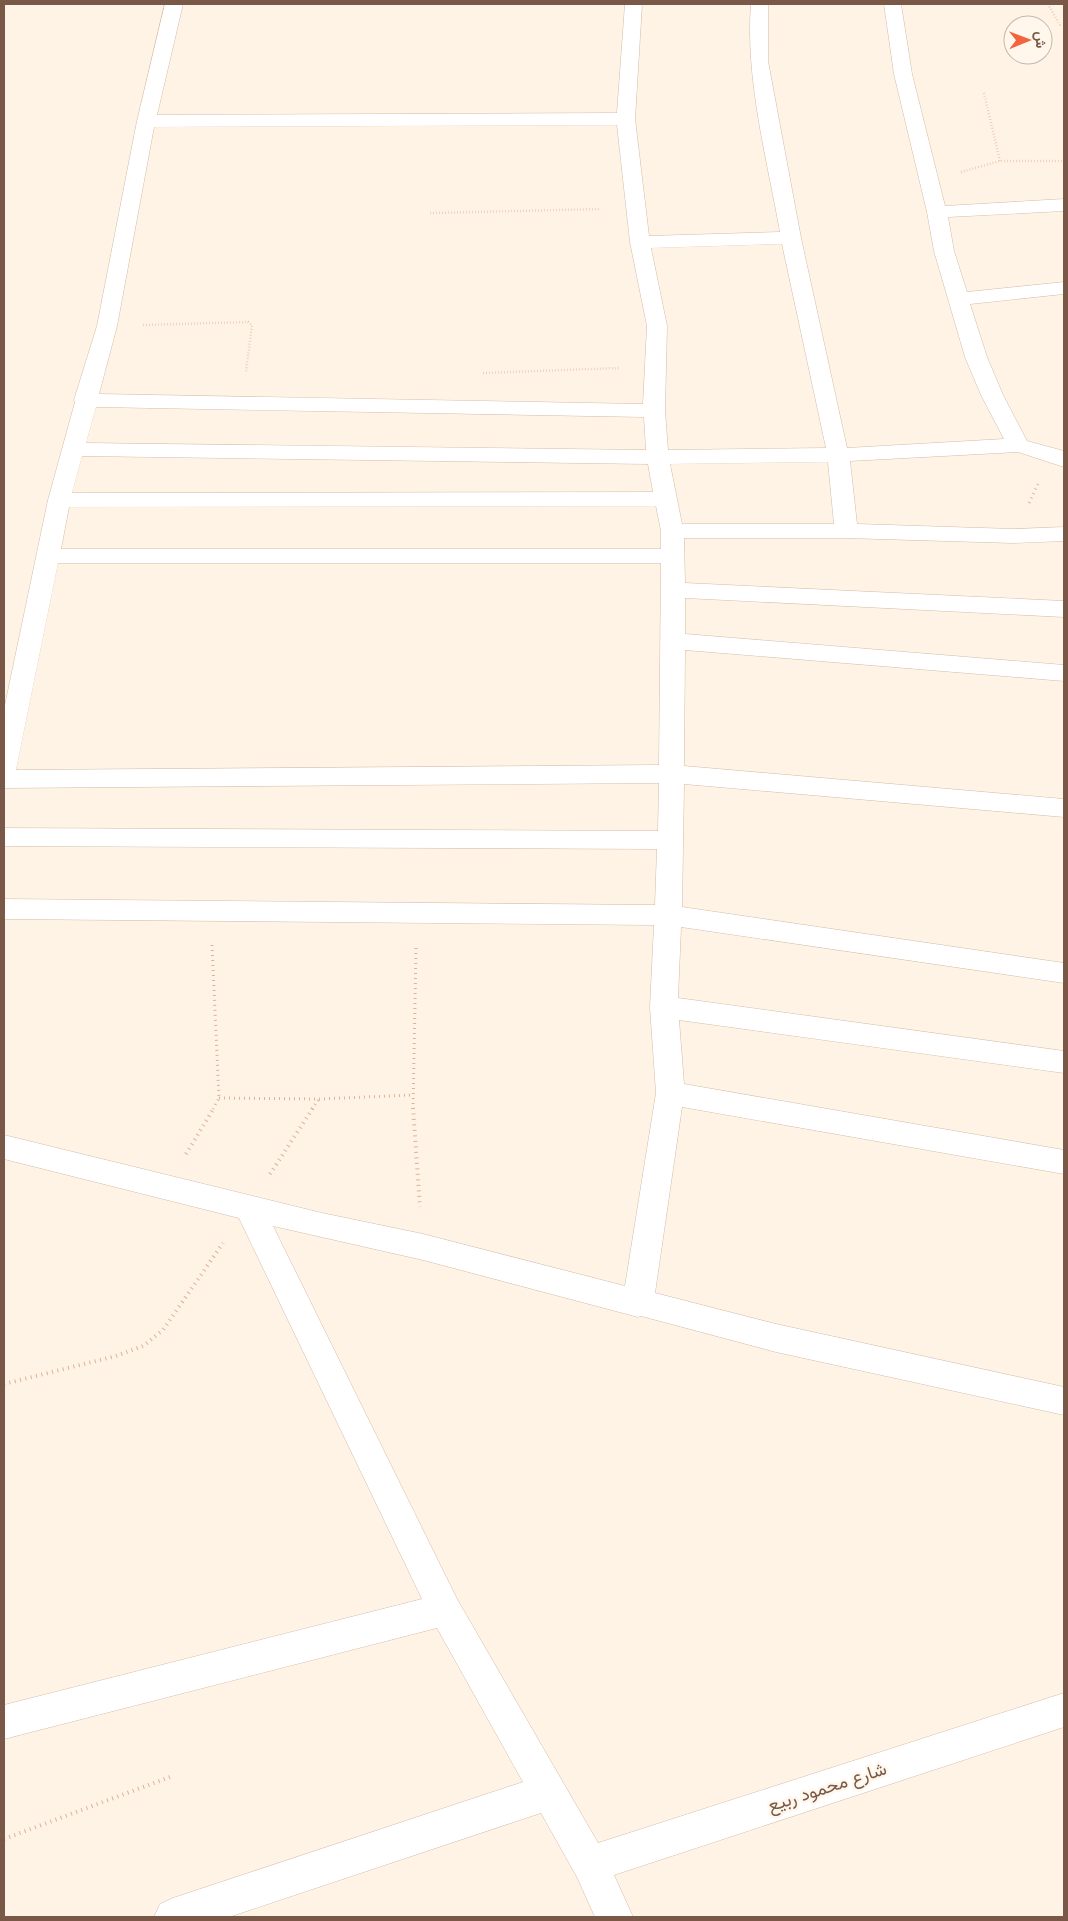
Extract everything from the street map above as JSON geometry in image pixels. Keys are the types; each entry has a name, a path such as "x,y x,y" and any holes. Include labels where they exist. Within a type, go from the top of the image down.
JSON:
{"street":[{"path":"4,769 59,500 85,400 107,326 146,121 174,4"},
{"path":"634,4 626,119 640,242 657,326 654,411 658,457 672,531 673,590 671,641 672,774 664,1007 670,1092 638,1304"},
{"path":"760,4 758,31 760,61 791,238 838,456 846,531"},
{"path":"892,4 903,74 937,212 944,251 976,358 992,395 1018,445"},
{"path":"146,121 626,119"},
{"path":"937,212 1064,205"},
{"path":"640,242 791,238"},
{"path":"958,299 1064,288"},
{"path":"85,400 654,411"},
{"path":"72,448 658,457 838,456 1018,445 1060,453"},
{"path":"59,500 667,499"},
{"path":"672,531 846,531 1013,536 1064,534"},
{"path":"48,556 672,556"},
{"path":"673,590 1064,609"},
{"path":"671,641 1064,673"},
{"path":"4,779 672,774 1064,808"},
{"path":"4,837 670,840"},
{"path":"4,909 668,915 1064,973"},
{"path":"664,1007 1064,1062"},
{"path":"670,1092 1064,1162"},
{"path":"4,1147 322,1226 422,1247 776,1338 1064,1401"},
{"path":"4,1160 33,1155"},
{"path":"249,1207 445,1610 590,1864 614,1917"},
{"path":"4,1722 445,1610"},
{"name":"شارع محمود ربيع","path":"590,1864 1064,1710"},
{"path":"173,1917 549,1792"}],"path":[{"path":"1048,4 1061,27"},
{"path":"984,93 1000,161 1064,161"},
{"path":"430,213 636,208"},
{"path":"107,326 248,322 252,325 242,403"},
{"path":"477,373 657,367"},
{"path":"164,1186 200,1133 220,1098 210,912"},
{"path":"417,913 412,1095 422,1247"},
{"path":"220,1098 319,1099 412,1095"},
{"path":"4,1384 116,1356 143,1346 163,1330 249,1207 319,1099"},
{"path":"4,1839 170,1777"}]}
